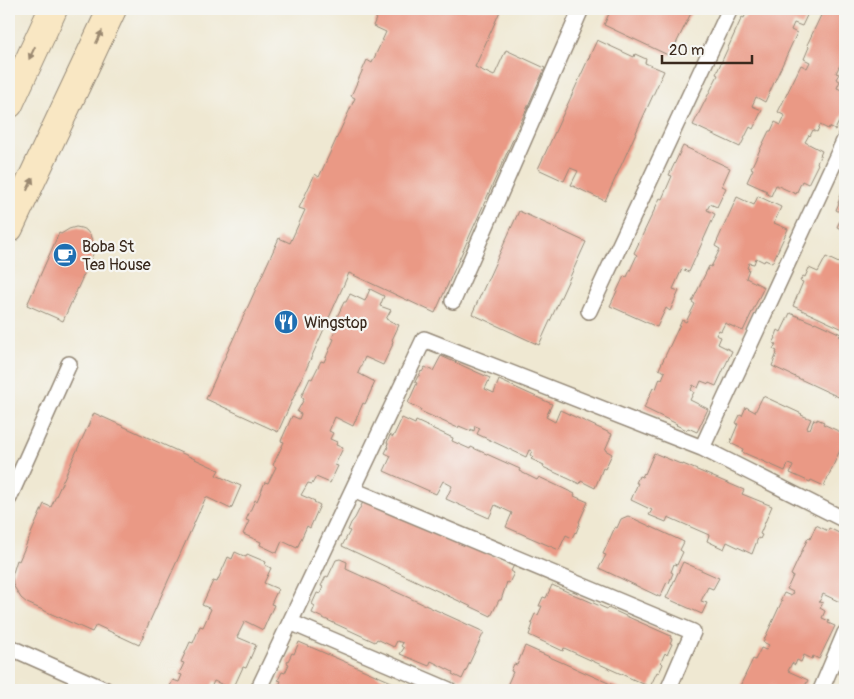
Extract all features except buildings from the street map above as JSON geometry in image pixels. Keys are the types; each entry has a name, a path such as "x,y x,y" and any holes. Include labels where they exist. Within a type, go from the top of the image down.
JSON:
{"main road":[{"path":"9,104 53,9"},
{"path":"9,228 112,9"}],"lane":[{"path":"453,301 581,9"},
{"path":"590,311 730,9"},
{"path":"702,448 845,139"},
{"path":"258,690 424,339 702,448 845,520"},
{"path":"9,498 69,364"},
{"path":"353,490 693,632 668,690"},
{"path":"290,622 450,690"},
{"path":"821,690 845,633"},
{"path":"9,647 106,690"}],"place":[{"name":"Boba St Tea House","path":"65,255"},
{"name":"Wingstop","path":"286,322"}]}
